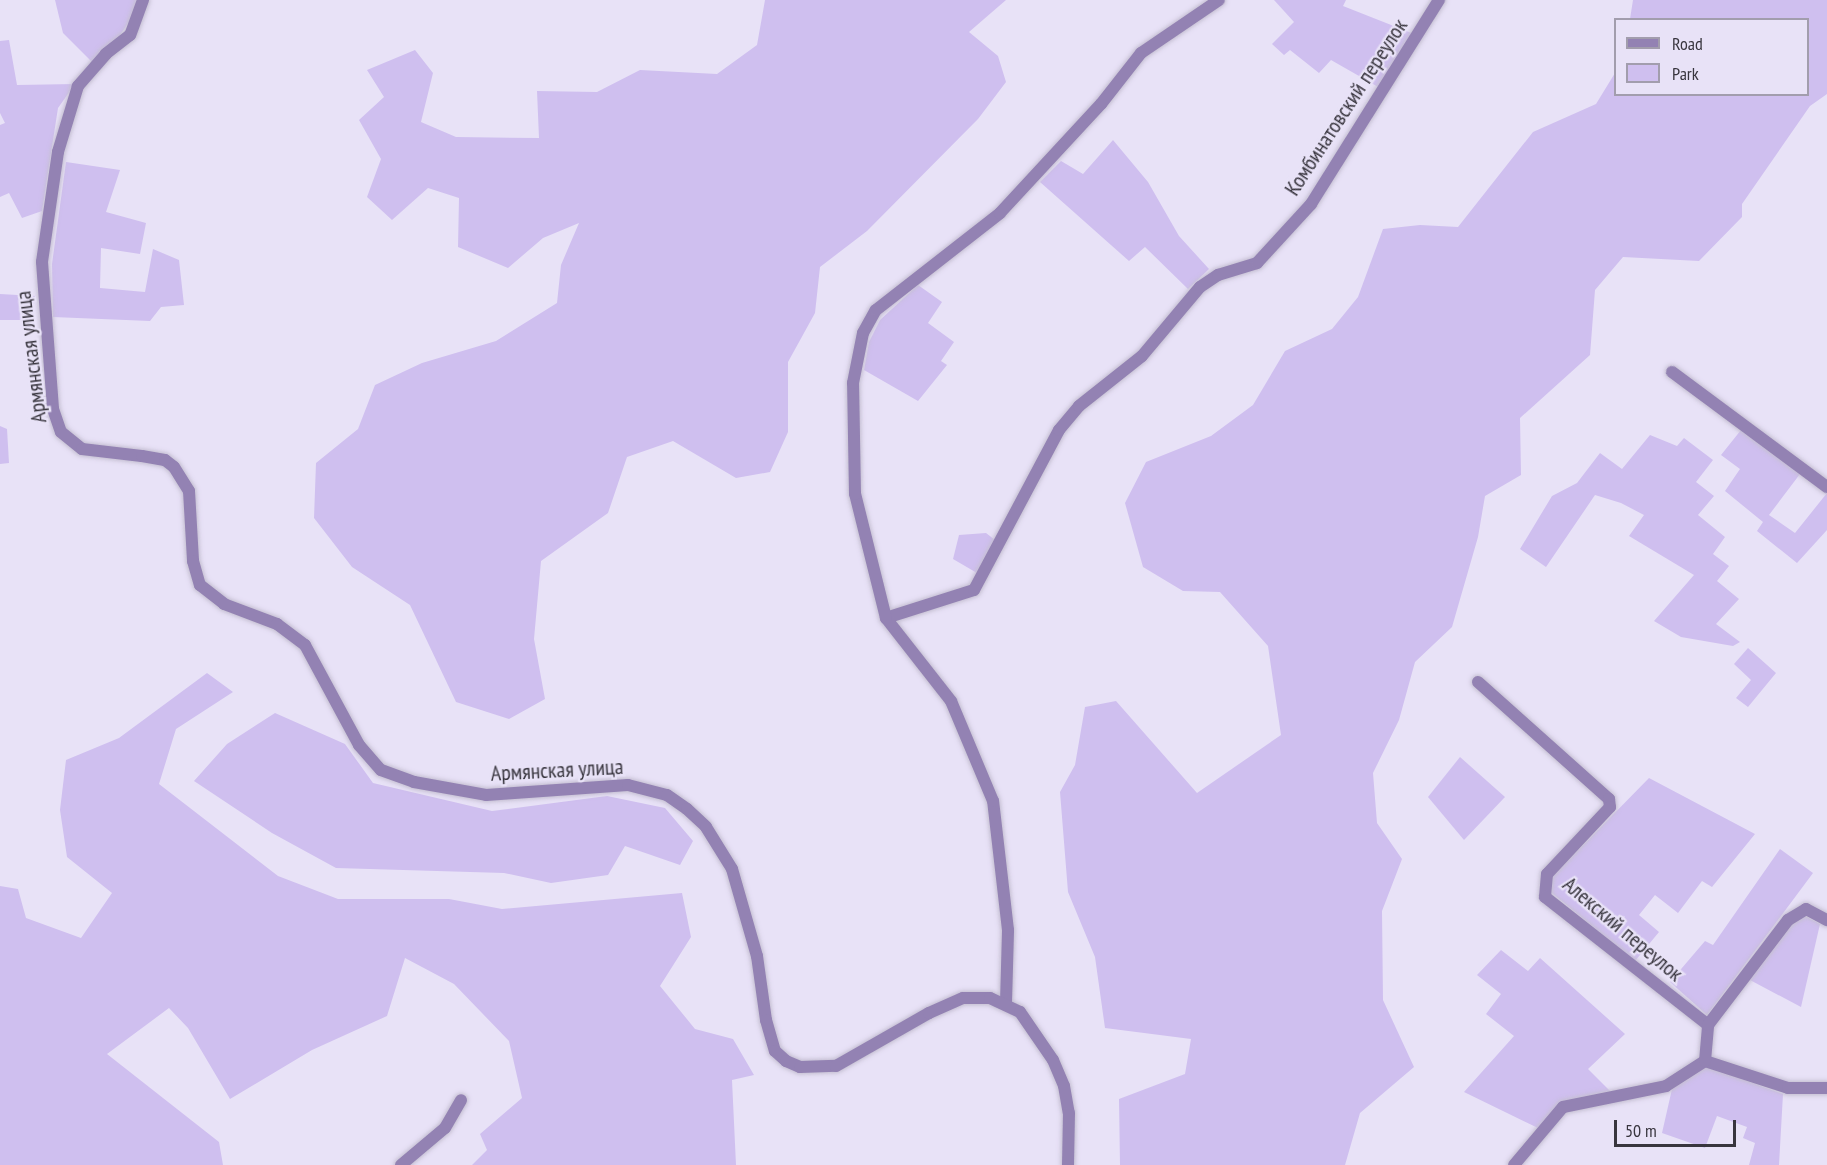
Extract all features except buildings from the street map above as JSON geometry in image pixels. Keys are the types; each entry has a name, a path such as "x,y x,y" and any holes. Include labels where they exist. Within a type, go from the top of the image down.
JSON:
{"street":[{"name":"Армянская улица","path":"144,0 130,35 106,54 78,86 58,152 42,262 53,409 61,432 82,449 165,460 174,467 189,491 193,561 200,585 224,604 277,624 305,645 359,745 381,770 414,782 486,795 628,785 667,795 687,809 706,827 732,869 757,956 766,1020 775,1051 786,1061 811,1068 836,1065 929,1013 963,998 990,998 1006,1003"},
{"path":"1068,1165 1069,1113 1064,1086 1036,1031 1006,1003 1008,930 993,801 981,764 951,701 886,618 855,494 853,383 863,333 876,310 1000,213 1101,104 1142,53 1219,0"},
{"name":"Комбинатовский переулок","path":"886,618 974,590 1059,430 1079,406 1149,350 1200,287 1218,275 1257,263 1311,204 1439,0"},
{"path":"1672,372 1827,487"},
{"name":"Алекский переулок","path":"1478,682 1609,799 1610,807 1548,874 1545,897 1708,1025"},
{"path":"1705,1062 1708,1025 1788,920 1806,909 1827,920"},
{"path":"1514,1165 1563,1107 1647,1092 1666,1086 1705,1062 1788,1088 1827,1088"},
{"path":"401,1165 445,1128 461,1100"}],"green space":[{"path":"55,0 137,0 137,10 118,38 92,62 63,33"},
{"path":"765,0 1006,0 969,32 998,56 1006,82 978,119 867,231 820,267 815,313 788,362 788,432 770,472 736,478 673,441 627,457 608,513 541,561 534,639 545,699 509,719 456,702 410,605 352,567 314,518 316,463 358,429 375,385 422,363 496,341 557,303 561,265 579,223 543,238 508,268 458,247 459,198 428,188 392,220 367,197 381,159 359,120 384,97 367,70 415,50 433,73 421,122 456,137 539,138 537,91 597,92 640,70 717,74 757,45"},
{"path":"1274,0 1346,0 1343,6 1414,34 1380,88 1331,60 1319,73 1290,50 1284,55 1272,44 1294,22"},
{"path":"1633,0 1827,0 1827,94 1810,106 1742,204 1742,217 1699,261 1623,257 1595,290 1590,355 1520,418 1521,475 1485,496 1478,537 1452,627 1415,662 1399,720 1373,773 1377,823 1402,859 1382,911 1383,1000 1414,1067 1360,1113 1345,1165 1120,1165 1119,1099 1185,1074 1191,1039 1105,1028 1095,957 1068,892 1060,792 1075,765 1085,707 1116,701 1197,793 1281,735 1268,646 1220,592 1183,591 1143,567 1125,503 1146,462 1211,436 1253,405 1285,351 1332,329 1358,297 1383,229 1420,225 1458,227 1533,132 1596,104 1614,75 1614,96 1809,96 1809,18 1630,18"},
{"path":"9,40 17,85 75,84 58,108 42,211 22,218 9,193 0,197 0,125 5,123 0,113 0,41"},
{"path":"1113,140 1148,182 1179,236 1209,269 1188,289 1145,247 1129,261 1040,182 1061,161 1083,174"},
{"path":"66,162 120,170 106,212 146,223 140,254 101,248 100,288 145,292 153,249 179,260 184,305 161,307 150,321 53,317 52,264"},
{"path":"918,285 942,302 928,323 954,342 941,361 947,365 918,401 864,370 869,342 880,320"},
{"path":"0,294 35,296 32,320 0,320"},
{"path":"0,426 7,429 9,463 0,464"},
{"path":"1741,430 1800,474 1769,515 1795,533 1827,493 1827,530 1797,563 1757,531 1763,522 1725,491 1740,469 1721,455"},
{"path":"1650,435 1677,446 1684,438 1713,460 1696,482 1714,496 1698,515 1725,537 1713,554 1729,566 1717,581 1739,599 1716,624 1740,642 1733,646 1681,637 1654,621 1694,575 1629,536 1644,515 1621,503 1595,495 1546,567 1520,549 1552,496 1577,483 1600,453 1622,469"},
{"path":"986,533 995,540 977,573 953,559 959,535"},
{"path":"1748,648 1776,673 1748,707 1736,698 1751,680 1734,664"},
{"path":"207,673 233,692 176,729 159,784 278,876 338,899 449,899 502,909 682,893 691,937 660,986 695,1029 733,1039 754,1075 732,1080 736,1165 472,1165 487,1150 480,1134 522,1098 509,1041 454,984 405,958 387,1016 312,1050 230,1099 188,1028 169,1008 107,1054 219,1142 223,1165 0,1165 0,886 18,889 26,918 81,938 112,893 67,857 60,810 66,760 119,738"},
{"path":"275,713 345,744 373,783 492,811 607,796 665,808 693,841 680,865 625,846 608,875 551,883 504,873 336,868 272,833 194,781 227,744"},
{"path":"1460,757 1505,797 1464,840 1428,797"},
{"path":"1649,778 1755,834 1712,887 1702,881 1678,913 1655,895 1639,915 1659,932 1635,961 1552,893 1552,877"},
{"path":"1780,849 1813,873 1707,1015 1670,982 1705,941 1713,945"},
{"path":"1805,916 1820,924 1801,1007 1750,980 1797,918"},
{"path":"1501,950 1528,971 1540,958 1625,1034 1588,1069 1610,1091 1567,1100 1538,1128 1464,1092 1514,1036 1486,1014 1501,994 1477,975"},
{"path":"1706,1066 1783,1094 1779,1165 1749,1165 1755,1143 1743,1138 1747,1127 1717,1116 1705,1148 1662,1133 1672,1089"}]}
